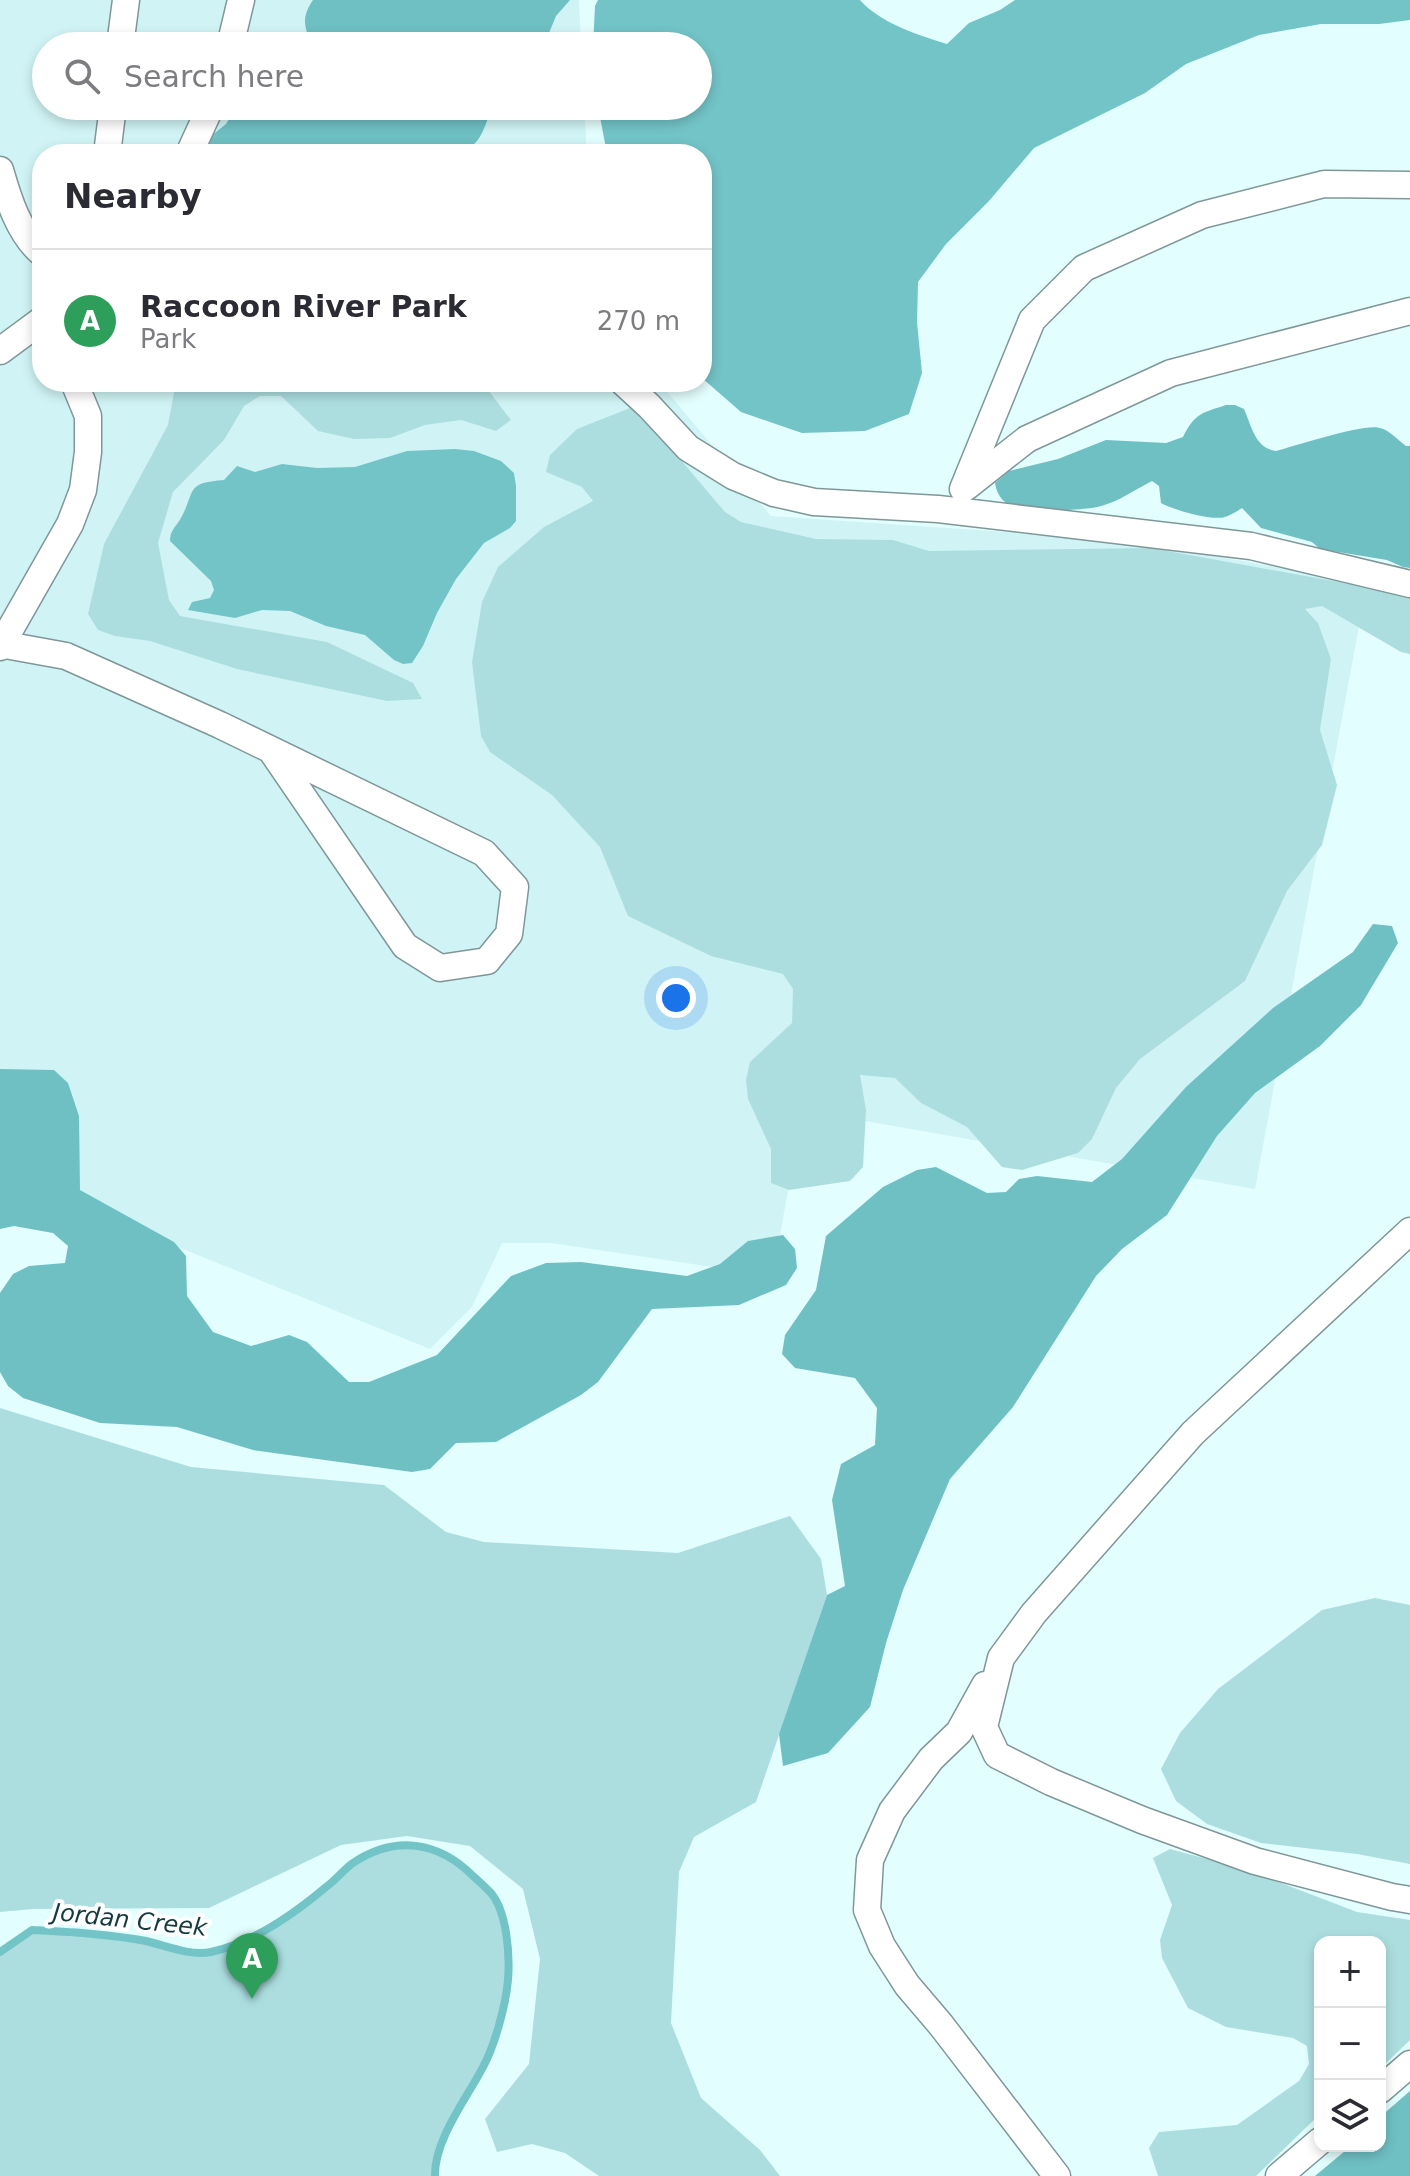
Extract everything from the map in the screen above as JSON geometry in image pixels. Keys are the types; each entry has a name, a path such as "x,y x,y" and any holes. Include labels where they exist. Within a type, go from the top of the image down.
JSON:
{"lane":[{"path":"122,32 126,0"},
{"path":"233,32 241,0"},
{"path":"108,144 111,120"},
{"path":"194,144 205,120"},
{"path":"0,170 20,224 32,244"},
{"path":"963,489 1032,320 1084,268 1202,215 1324,184 1410,185"},
{"path":"938,509 1027,439 1171,373 1410,311"},
{"path":"0,351 32,327"},
{"path":"78,392 88,416 88,452 83,490 70,524 1,645 66,656 271,750 484,853 515,887 509,934 487,961 440,968 405,946 271,750"},
{"path":"634,392 688,448 733,476 774,493 814,502 938,509 1251,546 1410,584"},
{"path":"1057,2176 907,1985 882,1946 867,1910 870,1860 892,1811 931,1759 959,1732 1001,1658 1034,1613 1193,1433 1410,1231"},
{"path":"1001,1658 984,1727 997,1755 1051,1782 1142,1820 1255,1861 1410,1900"},
{"path":"1386,2085 1410,2064"},
{"path":"1279,2176 1314,2146"}],"shaded area":[{"path":"0,0 579,0 580,32 32,32 32,120 585,120 586,144 32,144 32,392 667,392 771,516 1123,540 1367,583 1255,1189 802,1110 773,1276 551,1243 502,1243 472,1307 430,1349 27,1186 0,1207"},
{"path":"313,0 570,0 556,16 549,32 307,32 307,12"},
{"path":"598,0 860,0 889,22 947,44 969,23 1015,0 1410,0 1410,20 1379,24 1321,24 1259,35 1186,64 1145,93 1034,148 989,201 946,244 918,282 917,322 922,373 909,414 865,431 802,433 741,412 712,387 712,144 605,144 601,120 712,120 712,32 594,32"},
{"path":"228,120 488,120 473,144 206,144"},
{"path":"174,392 490,392 511,420 496,431 461,420 425,425 390,438 354,439 318,431 281,396 260,396 244,406 224,440 173,492 158,543 169,600 180,616 327,642 413,683 422,699 387,701 237,669 150,641 98,630 88,614 104,544 168,425"},
{"path":"1226,405 1244,409 1259,441 1276,451 1372,427 1383,429 1410,446 1410,568 1387,560 1320,549 1312,542 1261,528 1242,508 1219,518 1175,509 1161,503 1159,486 1152,481 1114,502 1085,509 1024,510 1005,502 999,494 995,483 1009,471 1058,459 1106,440 1166,443 1183,437 1200,415"},
{"path":"635,406 725,512 741,522 816,539 893,540 929,551 1151,548 1410,595 1410,654 1401,652 1322,606 1305,609 1318,623 1331,659 1320,730 1337,785 1322,845 1287,891 1245,981 1140,1059 1116,1088 1092,1139 1078,1153 1022,1170 1002,1167 967,1127 921,1103 895,1078 860,1075 866,1110 863,1167 850,1181 789,1190 771,1183 771,1149 748,1099 746,1080 750,1062 792,1023 793,989 783,974 711,956 628,916 600,847 552,795 490,752 481,736 472,662 482,602 498,567 544,527 593,501 582,487 546,472 550,455 577,429"},
{"path":"407,451 474,451 501,461 514,473 516,521 484,543 456,579 412,663 403,664 394,660 365,635 326,626 290,611 262,610 235,618 188,610 192,602 210,598 214,590 211,581 170,541 172,531 197,486 224,480 237,466 255,472 282,464 317,468 355,467"},
{"path":"1373,924 1392,926 1398,943 1361,1005 1320,1046 1255,1093 1217,1136 1167,1215 1122,1249 1096,1276 1013,1407 950,1479 903,1590 870,1707 828,1753 783,1766 779,1734 827,1595 845,1586 832,1500 841,1464 875,1445 877,1408 855,1378 795,1368 782,1354 785,1335 816,1290 826,1236 883,1187 917,1170 936,1167 987,1193 1006,1192 1019,1179 1037,1176 1092,1182 1122,1159 1186,1087 1273,1008 1353,952"},
{"path":"0,1069 54,1070 68,1083 79,1116 80,1190 174,1242 186,1256 187,1296 213,1332 251,1346 289,1335 307,1342 349,1382 369,1382 437,1355 511,1276 546,1263 581,1262 687,1276 720,1264 748,1241 783,1235 795,1249 797,1268 786,1285 739,1305 652,1309 598,1382 581,1395 496,1442 456,1443 430,1469 412,1472 253,1450 177,1427 100,1423 23,1398 8,1386 0,1372 0,1293 13,1274 29,1266 65,1263 68,1246 53,1233 14,1226 0,1229"},
{"path":"0,1408 191,1467 384,1485 446,1532 484,1542 678,1553 790,1516 821,1559 827,1595 756,1802 694,1837 679,1872 671,2023 701,2098 760,2150 780,2176 599,2176 565,2153 532,2144 497,2152 485,2119 529,2064 540,1959 523,1889 470,1846 407,1836 341,1845 209,1908 0,1912"},
{"path":"1375,1598 1410,1605 1410,1864 1357,1854 1261,1843 1207,1824 1176,1801 1161,1769 1180,1733 1218,1689 1322,1610"},
{"path":"406,1844 434,1849 468,1871 493,1895 504,1924 508,1950 508,1982 497,2035 435,2162 435,2176 0,2176 0,1952 32,1930 145,1941 179,1951 209,1952 250,1938 284,1919 327,1887 351,1864 377,1849"},
{"path":"1170,1849 1247,1870 1357,1912 1410,1920 1410,2040 1386,2063 1386,1936 1314,1936 1314,2120 1256,2176 1158,2176 1149,2148 1159,2132 1237,2125 1299,2081 1309,2064 1307,2046 1293,2038 1226,2027 1188,2008 1162,1958 1160,1940 1172,1905 1153,1858"},
{"path":"1410,2091 1410,2176 1315,2176 1344,2152 1386,2152 1386,2112"}],"waterway":[{"name":"Jordan Creek","path":"0,1952 32,1930 118,1937 186,1952 211,1952 242,1942 287,1917 353,1863 369,1854 385,1848 416,1846 445,1855 478,1880 496,1901 508,1946 508,1980 492,2048 446,2134 436,2162 435,2176"}],"place":[{"name":"Raccoon River Park","path":"252,1999"}]}
